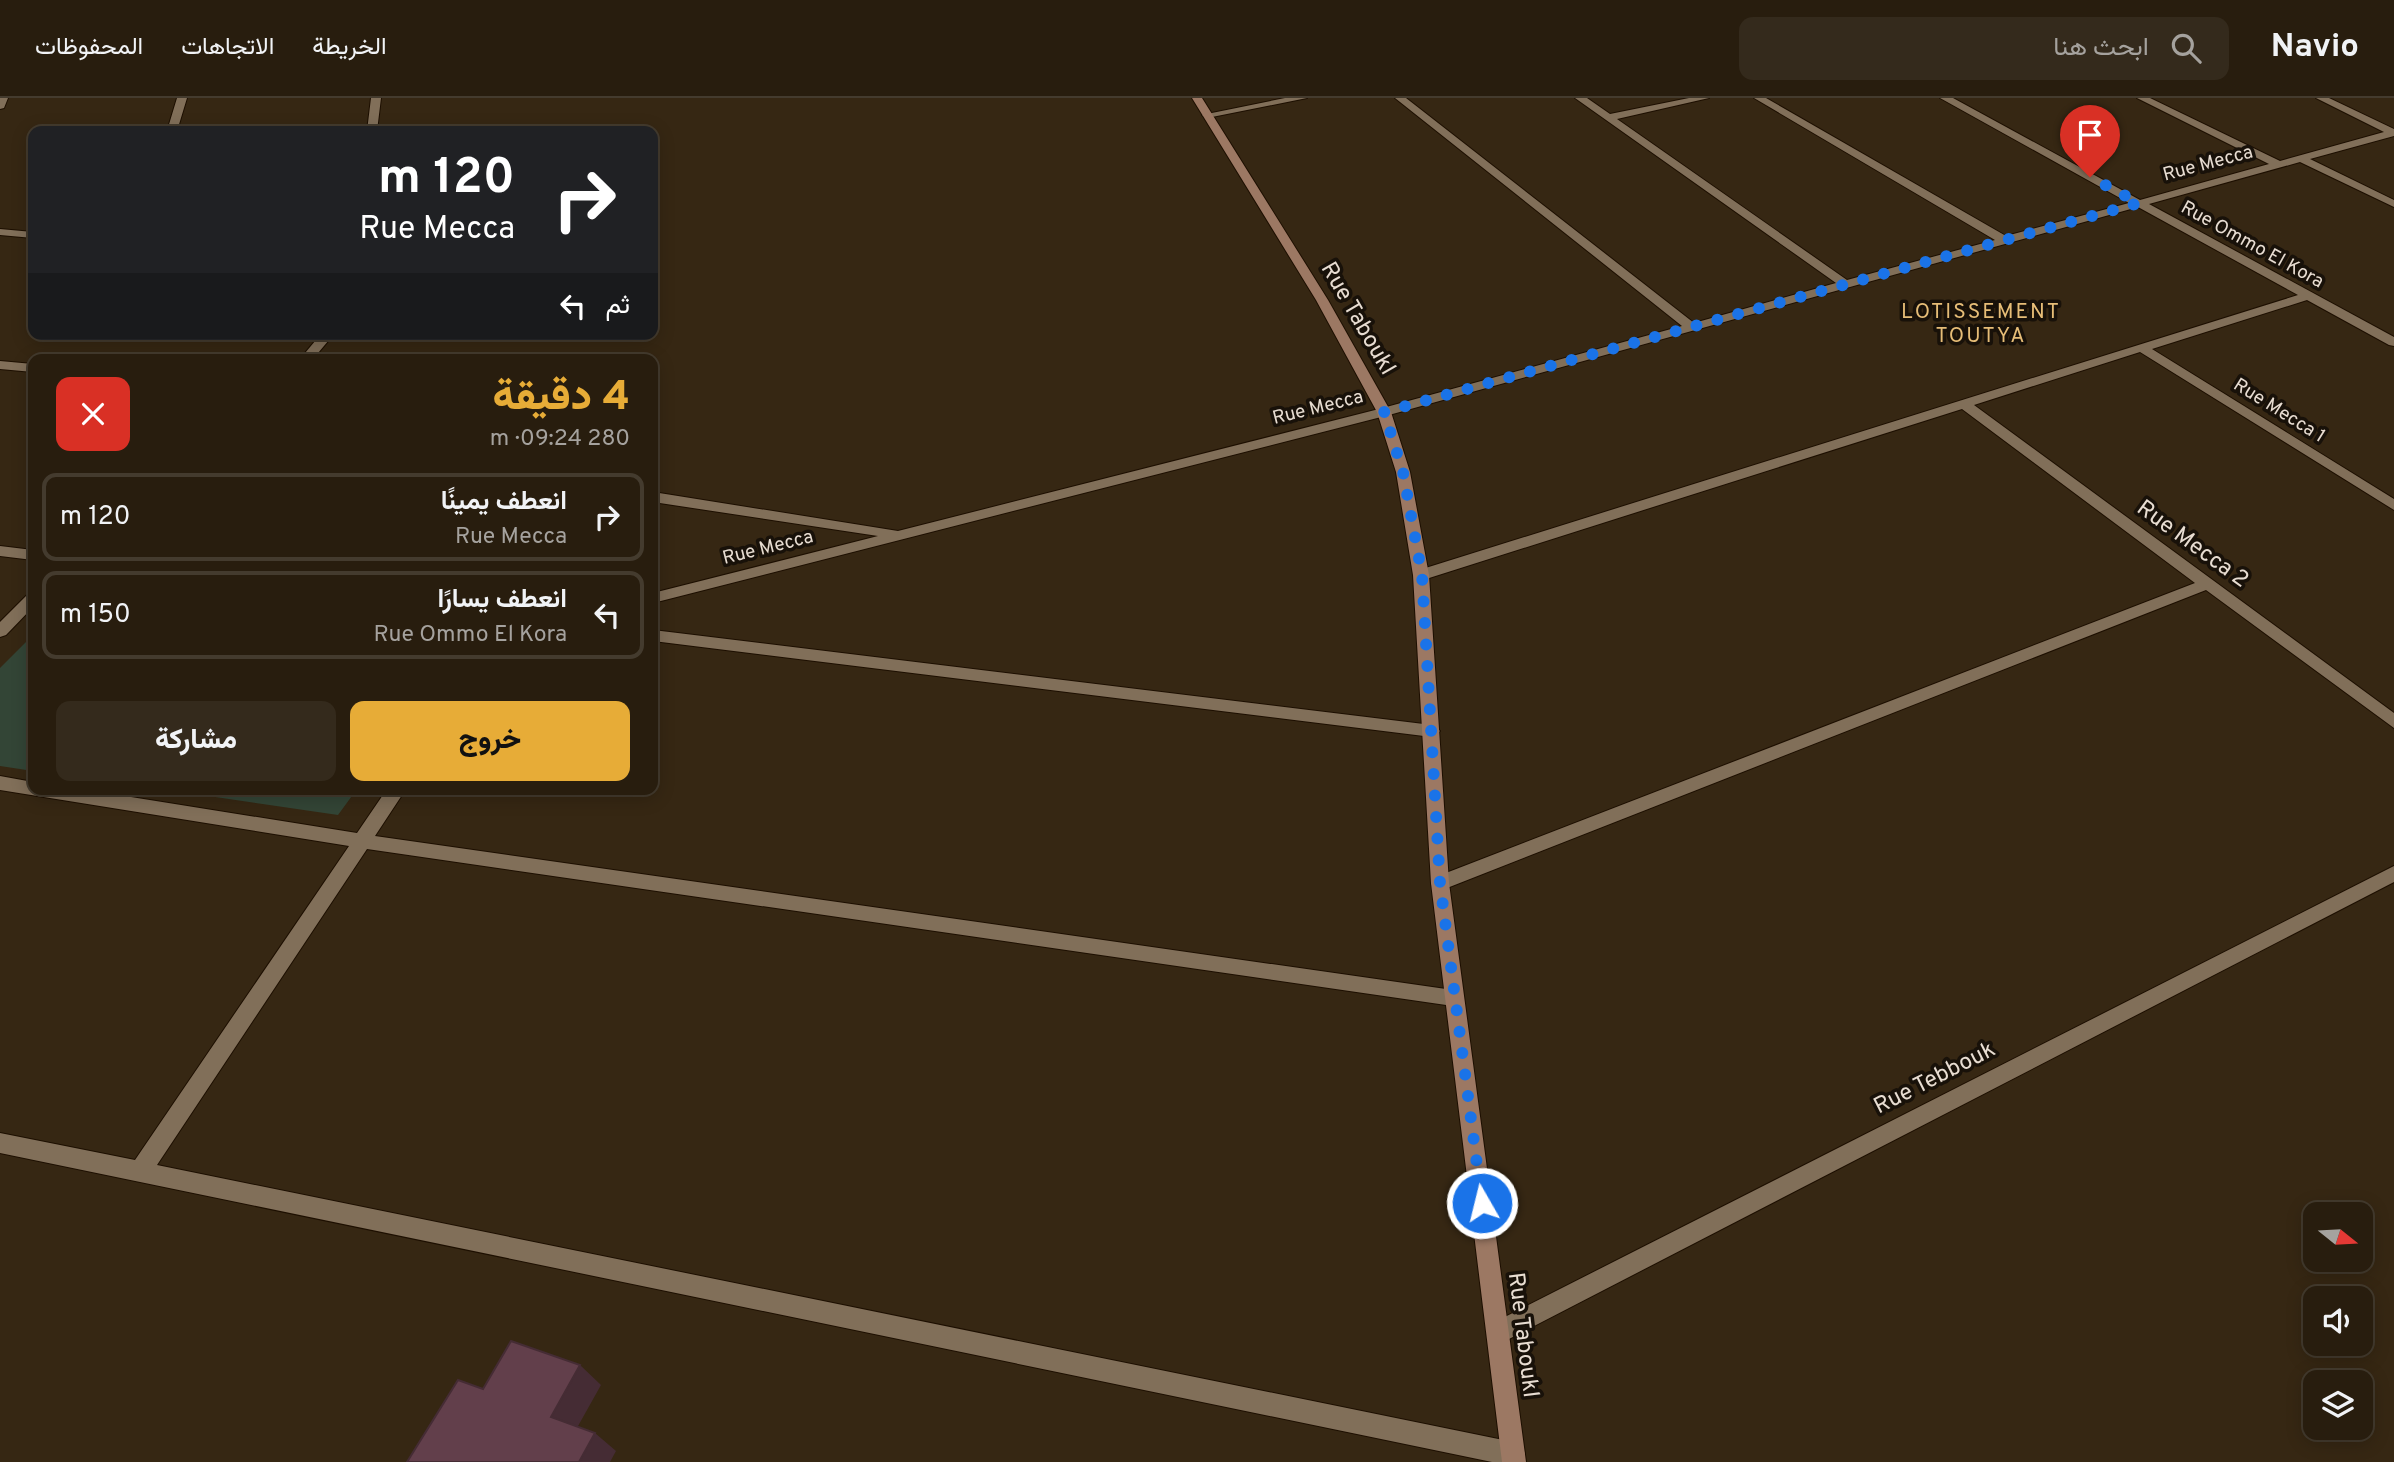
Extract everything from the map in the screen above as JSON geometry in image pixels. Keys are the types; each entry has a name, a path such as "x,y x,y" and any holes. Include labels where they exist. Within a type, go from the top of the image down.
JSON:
{"street":[{"path":"0,106 4,98"},
{"path":"174,126 182,98"},
{"path":"373,126 376,98"},
{"name":"Rue Taboukl","path":"1197,98 1322,300 1384,412 1403,472 1422,575 1440,883 1514,1458"},
{"path":"1207,115 1302,98"},
{"path":"1400,98 1690,326"},
{"path":"1580,98 1846,285"},
{"path":"1608,118 1704,98"},
{"path":"1759,98 2004,240"},
{"name":"Rue Ommo El Kora","path":"1945,98 2394,342"},
{"path":"2142,98 2279,164"},
{"path":"2321,98 2394,133"},
{"name":"Rue Mecca","path":"658,597 1384,412 2394,133"},
{"path":"2301,159 2394,204"},
{"path":"0,232 28,235"},
{"path":"1422,575 1964,404 2145,350 2309,295"},
{"path":"310,354 323,340"},
{"name":"Rue Mecca 1","path":"2145,350 2394,505"},
{"path":"0,365 28,368"},
{"name":"Rue Mecca 2","path":"1964,404 2394,722"},
{"path":"658,498 899,534"},
{"path":"0,551 28,554"},
{"path":"1440,883 2207,584"},
{"path":"0,631 28,603"},
{"path":"658,636 1432,731"},
{"path":"0,783 28,788"},
{"path":"73,795 361,841 1453,997"},
{"path":"141,1170 393,795"},
{"name":"Rue Tebbouk","path":"1499,1332 2394,873"},
{"path":"0,1143 141,1170 1514,1458"}],"green space":[{"path":"28,640 28,770 0,766 0,668"},
{"path":"202,795 353,795 338,815"}],"building":[{"path":"511,1341 580,1365 551,1417 595,1433 579,1462 407,1462 458,1380 483,1389"}],"district":[{"name":"LOTISSEMENT TOUTYA","path":"1981,324"}],"route":[{"path":"1482,1203 1440,883 1422,575 1403,472 1384,412 2139,203 2090,177"}]}
